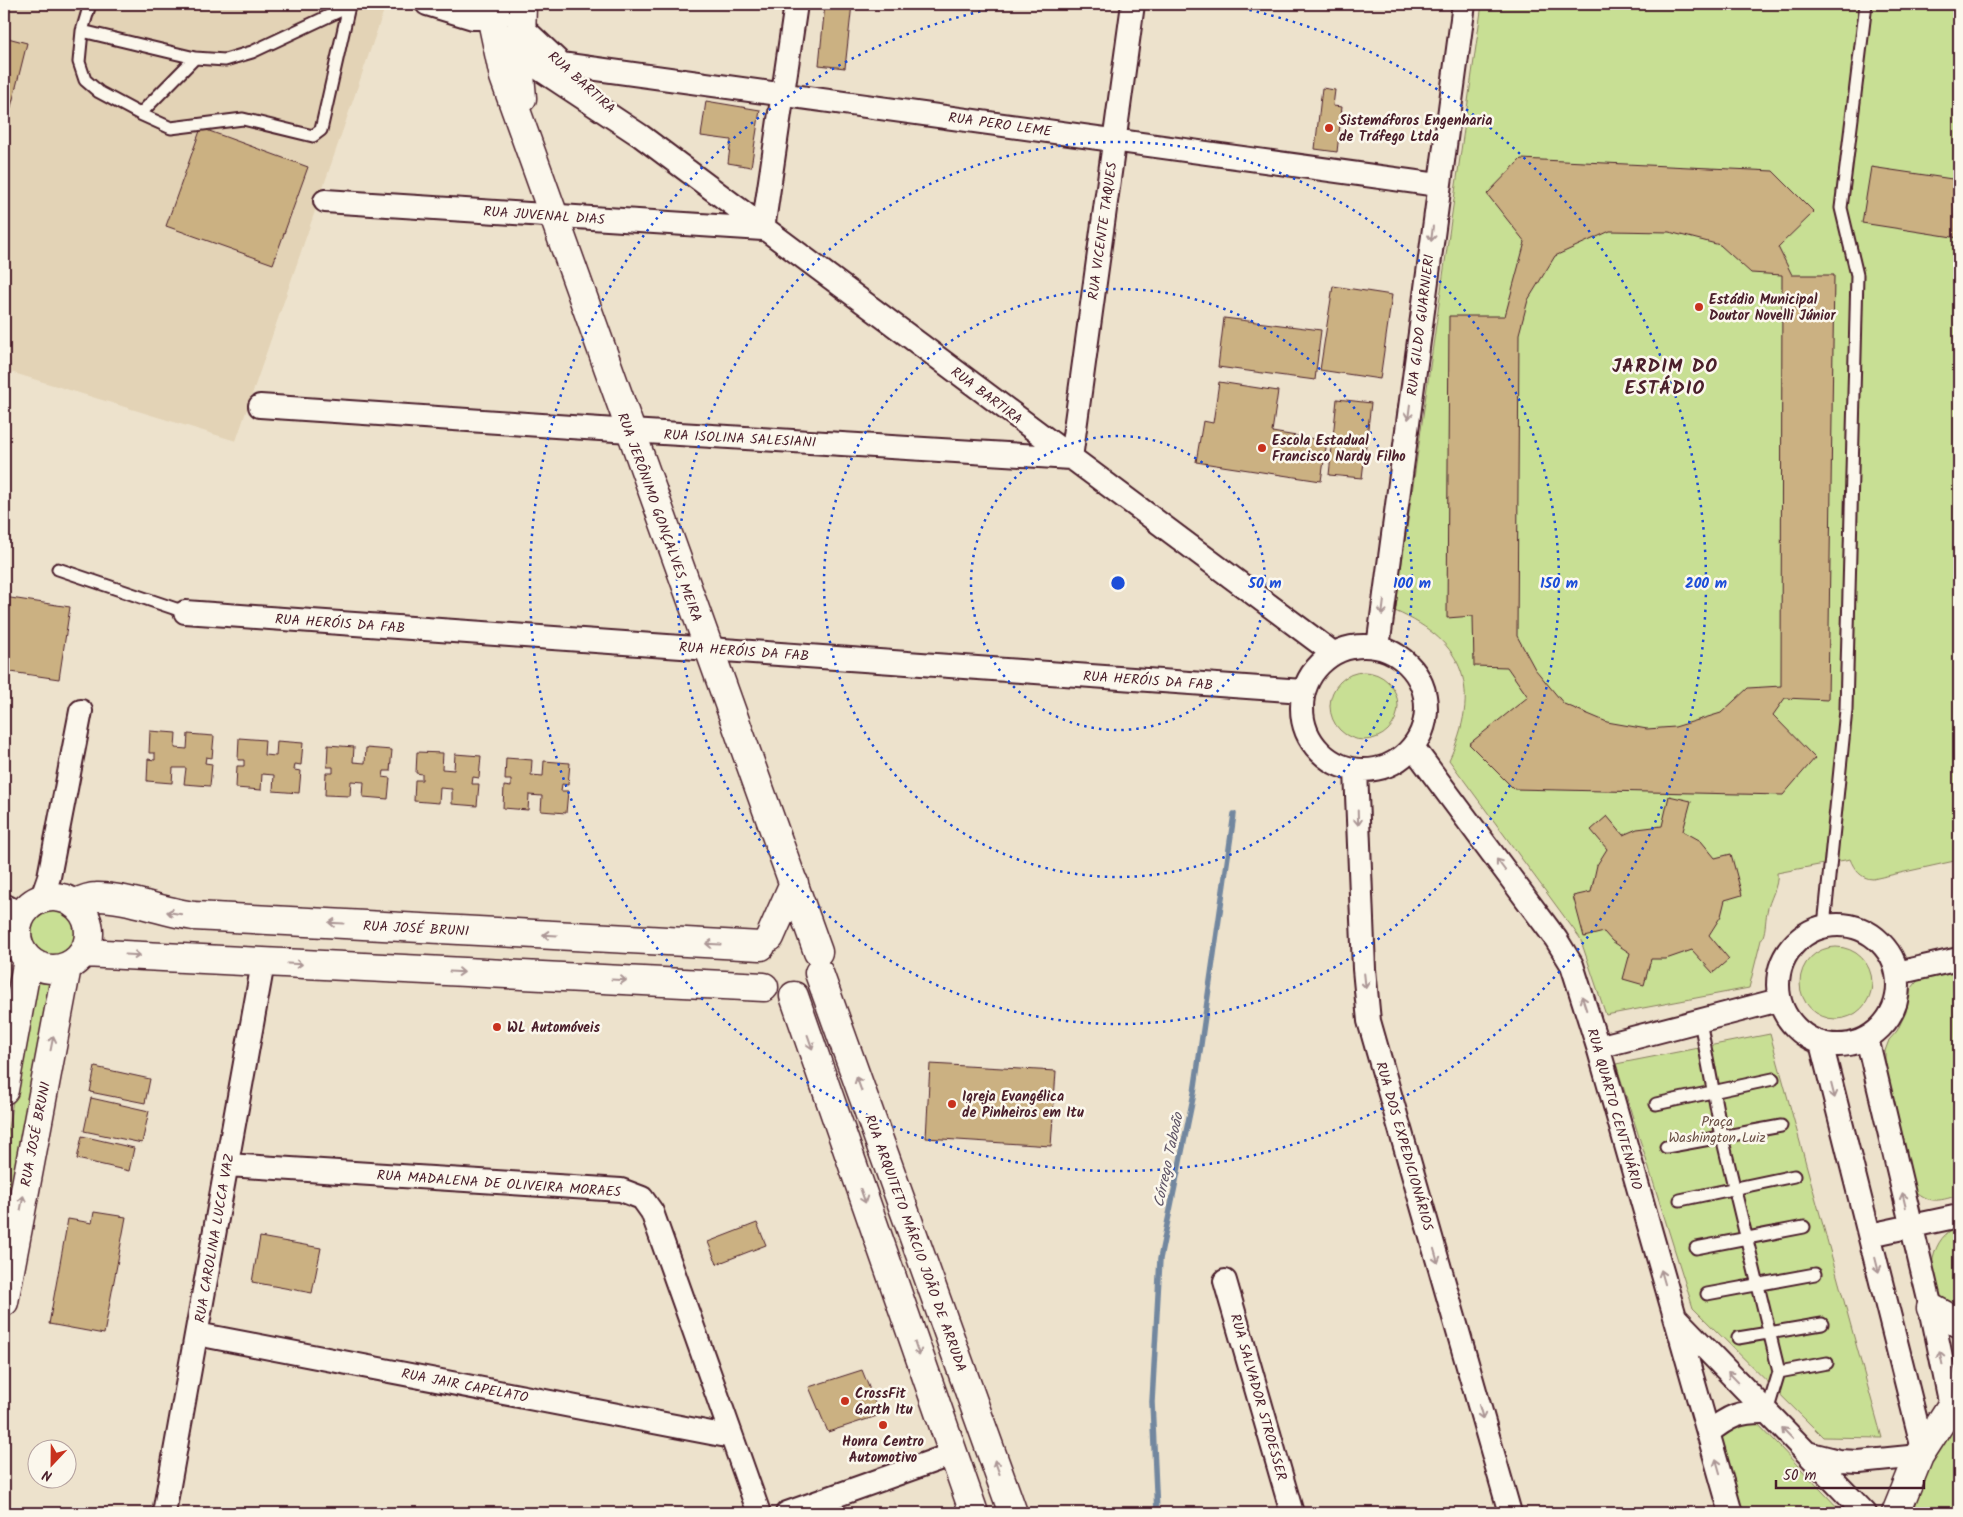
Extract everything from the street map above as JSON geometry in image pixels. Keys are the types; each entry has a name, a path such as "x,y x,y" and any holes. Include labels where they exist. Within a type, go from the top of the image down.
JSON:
{"street":[{"path":"427,4 490,19 504,17 513,20 522,16"},
{"path":"762,228 796,4"},
{"name":"RUA VICENTE TAQUES","path":"1071,458 1132,4"},
{"name":"RUA GILDO GUARNIERI","path":"1378,647 1438,185 1464,4"},
{"name":"RUA JERÔNIMO GONÇALVES MEIRA","path":"522,16 520,75 529,149"},
{"name":"RUA BARTIRA","path":"522,16 561,64 641,136"},
{"path":"490,19 520,56"},
{"name":"RUA JERÔNIMO GONÇALVES MEIRA","path":"490,19 504,77 529,149 794,883 819,962"},
{"name":"RUA BARTIRA","path":"520,56 641,136 1334,653"},
{"name":"RUA PERO LEME","path":"561,64 1438,185"},
{"name":"RUA JUVENAL DIAS","path":"325,202 762,228"},
{"name":"RUA ISOLINA SALESIANI","path":"260,406 630,432 1071,458"},
{"name":"RUA HERÓIS DA FAB","path":"185,612 1304,691"},
{"path":"1363,645 1378,647 1395,654 1409,664 1420,679 1426,696 1426,714 1422,731 1413,747 1402,758 1387,766 1372,770 1356,770 1341,766 1327,758 1316,748 1308,736 1301,706 1304,691 1315,669 1334,653 1363,645"},
{"path":"81,711 49,878 22,906 18,926 18,938 21,949 28,959 46,968 75,960 263,963 764,986"},
{"name":"RUA QUARTO CENTENÁRIO","path":"1413,747 1568,958 1598,1047 1731,1513"},
{"name":"RUA DOS EXPEDICIONÁRIOS","path":"1356,770 1364,969 1369,1021 1510,1513"},
{"path":"766,942 781,933 792,933 812,942 819,962 814,984 805,992 794,996 783,996 773,993 764,986 758,977 756,967 757,956 766,942 794,883"},
{"name":"RUA JOSÉ BRUNI","path":"74,904 94,896 113,898 162,911 194,916 766,942"},
{"path":"22,906 52,897 64,899 74,904 84,914 89,926 89,940 75,960"},
{"path":"1843,924 1862,929 1870,934 1878,940 1890,955 1897,973 1898,992 1893,1011 1882,1027 1867,1038 1844,1046 1821,1044 1802,1034 1787,1020 1779,1000 1777,981 1781,962 1791,946 1806,933 1824,926 1843,924"},
{"path":"4,1090 28,959"},
{"name":"RUA JOSÉ BRUNI","path":"4,1302 75,960"},
{"path":"1897,973 1959,960"},
{"name":"RUA ARQUITETO MÁRCIO JOÃO DE ARRUDA","path":"819,962 1013,1513"},
{"name":"RUA CAROLINA LUCCA VAZ","path":"164,1513 263,963"},
{"path":"794,996 974,1513"},
{"path":"1598,1047 1779,1000"},
{"path":"1867,1038 1930,1308 1955,1400 1921,1453 1896,1513"},
{"path":"1821,1044 1870,1235 1921,1453"},
{"name":"RUA MADALENA DE OLIVEIRA MORAES","path":"228,1165 620,1190 642,1198 652,1212 759,1513"},
{"path":"1870,1235 1959,1216"},
{"name":"RUA SALVADOR STROESSER","path":"1225,1280 1292,1513"},
{"path":"1930,1308 1959,1323"},
{"path":"1674,1316 1865,1513"},
{"name":"RUA JAIR CAPELATO","path":"197,1334 732,1437"},
{"path":"1708,1433 1726,1419 1744,1411 1767,1412"},
{"path":"1807,1453 1839,1461 1859,1462 1921,1453"},
{"path":"787,1513 953,1454"}],"lane":[{"path":"90,4 82,31 79,62 85,80 98,92 171,128 243,119 313,136 321,130 351,5"},
{"path":"1824,926 1846,710 1858,275 1841,208 1866,4"},
{"path":"82,31 195,58 224,60 252,52 351,5"},
{"path":"140,114 195,58"},
{"path":"58,570 185,612"},
{"path":"1700,1020 1722,1137 1779,1372 1767,1412"},
{"path":"1656,1104 1774,1079"},
{"path":"1666,1147 1781,1126"},
{"path":"1680,1200 1794,1176"},
{"path":"1696,1248 1804,1227"},
{"path":"1707,1294 1815,1274"},
{"path":"1738,1338 1822,1324"},
{"path":"1779,1372 1827,1363"}],"shaded area":[{"path":"8,4 384,4 383,13 236,441 4,370 4,20"}],"green space":[{"name":"Estádio Municipal Doutor Novelli Júnior","path":"1482,4 1959,4 1959,860 1873,879 1858,873 1850,859 1777,873 1777,883 1768,907 1764,934 1749,988 1606,1015 1580,938 1449,760 1459,735 1464,712 1465,691 1461,671 1452,654 1438,638 1419,623 1395,611"},
{"path":"1364,672 1377,675 1388,682 1395,693 1398,706 1395,719 1388,730 1377,737 1364,740 1351,737 1340,730 1333,719 1330,706 1333,693 1340,682 1351,675"},
{"path":"53,907 63,909 71,915 77,923 79,933 77,943 71,951 63,957 53,959 43,957 35,951 29,943 27,933 29,923 35,915 43,909"},
{"path":"1843,947 1862,957 1870,969 1872,983 1870,997 1862,1009 1850,1017 1829,1019 1810,1009 1802,997 1800,976 1810,957 1822,949"},
{"path":"1959,968 1959,1195 1933,1200 1916,1193 1910,1187 1885,1068 1885,1051 1889,1040 1897,1031 1906,1012 1911,989 1920,978"},
{"path":"37,971 52,975 4,1236 4,1150"},
{"name":"Praça Washington Luiz","path":"1770,1034 1882,1438 1823,1437 1693,1308 1616,1064"},
{"path":"1959,1227 1959,1312 1941,1298 1936,1290 1932,1269 1933,1258 1942,1239 1949,1231"},
{"path":"1959,1418 1959,1513 1905,1513 1934,1458"},
{"path":"1748,1422 1757,1423 1843,1513 1743,1513 1719,1438 1724,1431"}],"building":[{"path":"825,4 852,4 845,68 819,65"},
{"path":"4,37 27,43 4,135"},
{"name":"Sistemáforos Engenharia de Tráfego Ltda","path":"1322,88 1335,90 1333,106 1342,107 1337,152 1315,149"},
{"path":"706,101 760,110 751,167 728,163 731,140 701,136"},
{"path":"201,128 308,167 273,264 166,226"},
{"path":"1521,159 1773,171 1814,212 1778,247 1792,275 1834,275 1828,700 1785,698 1773,715 1815,758 1783,795 1514,789 1469,744 1528,697 1507,667 1474,666 1473,616 1447,618 1449,316 1505,316 1525,242 1487,194","holes":["1610,231 1669,232 1720,245 1751,273 1782,275 1781,686 1748,688 1721,713 1675,727 1647,729 1607,722 1564,704 1535,669 1517,636 1519,334 1528,300 1555,256"]},
{"path":"1871,167 1959,180 1959,238 1862,223"},
{"path":"1333,286 1392,295 1380,379 1320,370"},
{"path":"1224,318 1321,330 1315,380 1218,367"},
{"path":"1219,382 1278,391 1272,432 1327,441 1321,481 1196,462 1203,421 1213,423"},
{"path":"1337,399 1371,403 1362,478 1329,475"},
{"path":"4,597 70,607 59,679 4,671"},
{"path":"150,731 176,733 175,748 187,749 188,734 214,736 212,758 206,757 205,763 212,764 210,786 184,784 186,768 173,768 172,783 147,781 148,759 155,760 155,753 149,753"},
{"path":"239,738 265,740 264,755 276,756 277,741 303,743 301,765 295,764 294,770 301,771 299,793 273,791 274,775 262,774 261,790 236,788 237,766 244,766 244,760 238,760"},
{"path":"328,745 354,747 353,762 365,763 366,748 392,750 390,771 384,771 383,777 390,778 388,799 363,797 364,782 351,781 350,796 325,795 326,773 333,773 333,767 327,767"},
{"path":"417,752 443,753 442,769 454,770 455,754 481,756 479,778 473,777 472,784 479,784 477,806 452,804 452,789 440,788 439,803 414,801 415,780 422,780 422,774 416,773"},
{"path":"506,758 532,760 531,775 543,776 544,761 570,763 568,785 562,784 561,791 568,791 566,813 541,811 542,796 529,795 528,810 503,808 504,786 511,787 511,780 505,780"},
{"path":"1669,796 1691,801 1683,831 1701,841 1715,858 1731,854 1742,895 1725,900 1721,916 1709,935 1729,959 1713,973 1692,950 1666,959 1651,959 1644,985 1623,979 1630,953 1612,941 1604,932 1584,937 1573,896 1591,892 1597,865 1607,849 1591,830 1607,816 1623,835 1637,829 1662,826"},
{"path":"930,1064 1056,1071 1051,1146 926,1138"},
{"path":"95,1067 150,1079 145,1103 90,1092"},
{"path":"91,1098 149,1111 142,1143 84,1131"},
{"path":"82,1136 134,1148 129,1171 77,1159"},
{"path":"94,1212 126,1217 104,1334 49,1324 68,1219 92,1223"},
{"path":"757,1223 766,1245 717,1264 708,1242"},
{"path":"260,1237 321,1248 312,1293 252,1282"},
{"name":"CrossFit Garth Itu","path":"862,1370 880,1415 828,1432 809,1387"}],"waterway":[{"name":"Córrego Taboão","path":"1157,1513 1152,1402 1160,1259 1194,1093 1234,814"}],"place":[{"name":"Sistemáforos Engenharia de Tráfego Ltda","path":"1329,128"},
{"name":"Estádio Municipal Doutor Novelli Júnior","path":"1699,307"},
{"name":"Escola Estadual Francisco Nardy Filho","path":"1262,448"},
{"name":"WL Automóveis","path":"497,1027"},
{"name":"Igreja Evangélica de Pinheiros em Itu","path":"952,1104"},
{"name":"CrossFit Garth Itu","path":"845,1401"},
{"name":"Honra Centro Automotivo","path":"883,1425"}],"district":[{"name":"JARDIM DO ESTÁDIO","path":"1665,376"}]}
